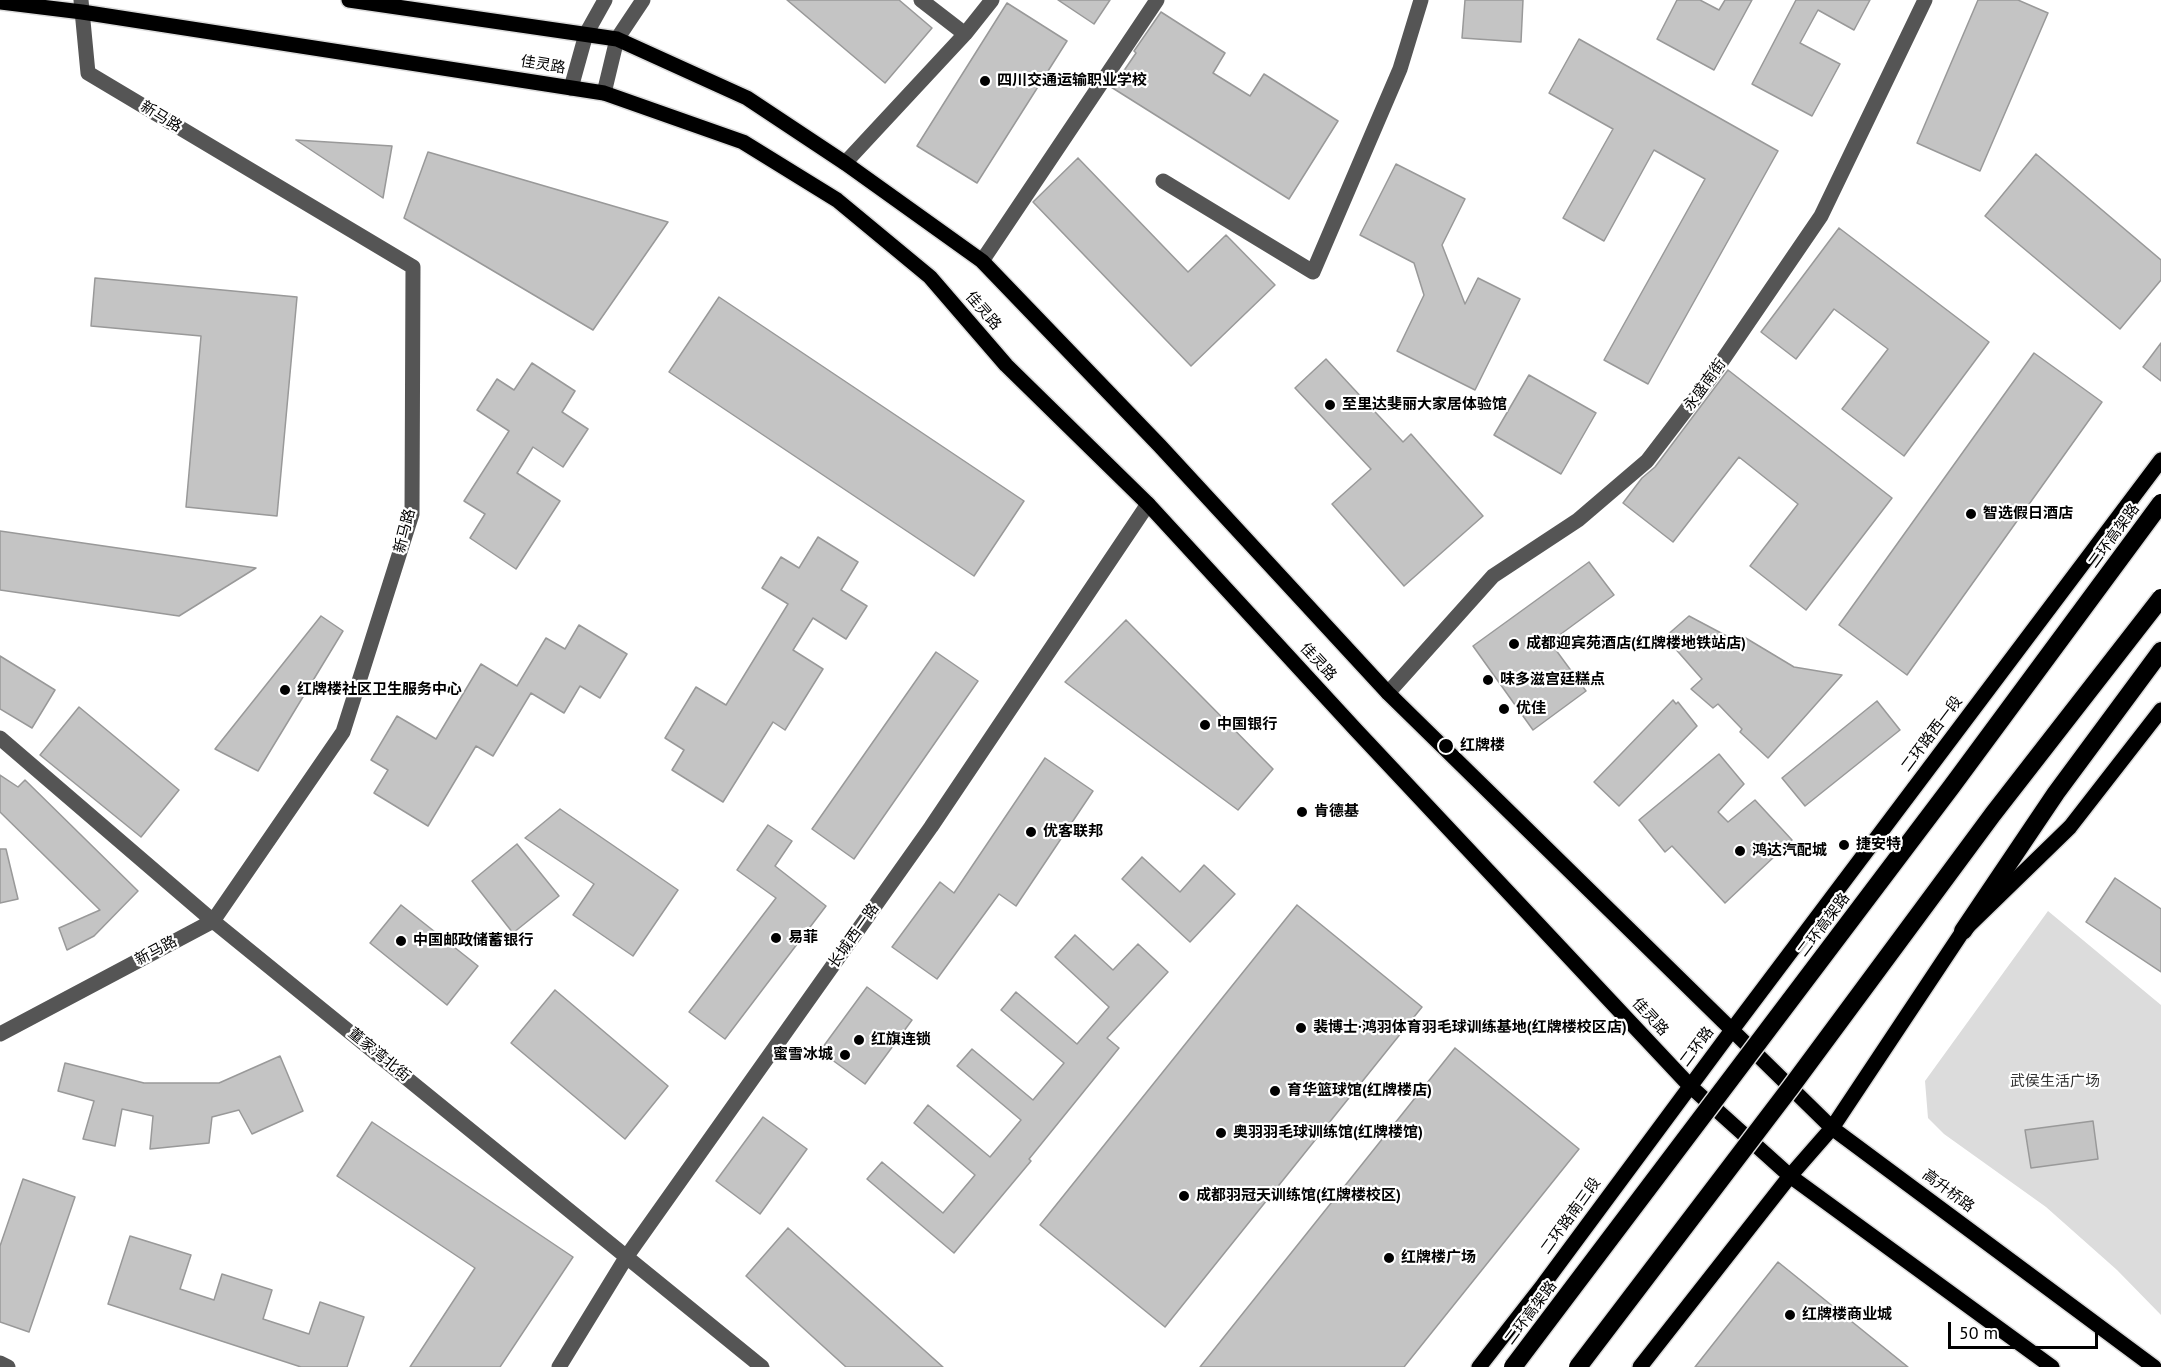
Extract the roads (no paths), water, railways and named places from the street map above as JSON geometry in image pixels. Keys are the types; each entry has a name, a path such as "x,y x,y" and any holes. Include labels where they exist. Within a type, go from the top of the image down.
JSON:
{"highway":[{"name":"二环高架路","path":"1513,1367 1952,786 2161,503"},
{"path":"1578,1367 1791,1087 1986,824 2161,598"},
{"path":"1963,931 2056,793 2161,651"}],"main road":[{"name":"佳灵路","path":"349,0 617,39 747,98 845,163 982,261 1160,446 1388,693 1732,1030"},
{"name":"佳灵路","path":"0,2 82,6 604,93 743,142 837,200 930,278 1006,364 1148,504 1356,730 1690,1086"},
{"name":"二环路西一段","path":"1732,1030 2161,460"},
{"path":"1640,1367 1790,1176 1832,1128 1963,931 2070,827 2161,710"},
{"name":"二环路","path":"1690,1086 1732,1030"},
{"name":"高升桥路","path":"1732,1030 1832,1128 2154,1367"},
{"path":"1690,1086 1790,1176 2052,1367"},
{"name":"二环路南三段","path":"1479,1367 1543,1285 1690,1086"}],"street":[{"path":"571,88 586,34 605,0"},
{"path":"604,93 617,39 643,0"},
{"path":"921,0 965,34"},
{"path":"845,163 965,34 992,0"},
{"path":"982,261 1157,0"},
{"path":"1163,181 1313,272 1400,69 1421,0"},
{"name":"永盛南街","path":"1388,693 1493,576 1578,520 1647,461 1709,380 1821,216 1925,0"},
{"name":"新马路","path":"0,1034 213,921 343,732 412,514 413,267 88,73 82,6"},
{"name":"长城西一路","path":"559,1367 627,1256 932,827 1148,504"},
{"name":"董家湾北街","path":"0,738 213,921 762,1367"},
{"path":"0,1363 8,1367"}],"place":[{"name":"四川交通运输职业学校","path":"985,81"},
{"name":"至里达斐丽大家居体验馆","path":"1330,405"},
{"name":"智选假日酒店","path":"1971,514"},
{"name":"成都迎宾苑酒店(红牌楼地铁站店)","path":"1514,644"},
{"name":"味多滋宫廷糕点","path":"1488,680"},
{"name":"红牌楼社区卫生服务中心","path":"285,690"},
{"name":"优佳","path":"1504,709"},
{"name":"中国银行","path":"1205,725"},
{"name":"红牌楼","path":"1446,746"},
{"name":"肯德基","path":"1302,812"},
{"name":"优客联邦","path":"1031,832"},
{"name":"捷安特","path":"1844,845"},
{"name":"鸿达汽配城","path":"1740,851"},
{"name":"易菲","path":"776,938"},
{"name":"中国邮政储蓄银行","path":"401,941"},
{"name":"裴博士·鸿羽体育羽毛球训练基地(红牌楼校区店)","path":"1301,1028"},
{"name":"红旗连锁","path":"859,1040"},
{"name":"蜜雪冰城","path":"845,1055"},
{"name":"育华篮球馆(红牌楼店)","path":"1275,1091"},
{"name":"奥羽羽毛球训练馆(红牌楼馆)","path":"1221,1133"},
{"name":"成都羽冠天训练馆(红牌楼校区)","path":"1184,1196"},
{"name":"红牌楼广场","path":"1389,1258"},
{"name":"红牌楼商业城","path":"1790,1315"}],"park label":[{"name":"武侯生活广场","path":"2055,1082"}]}
